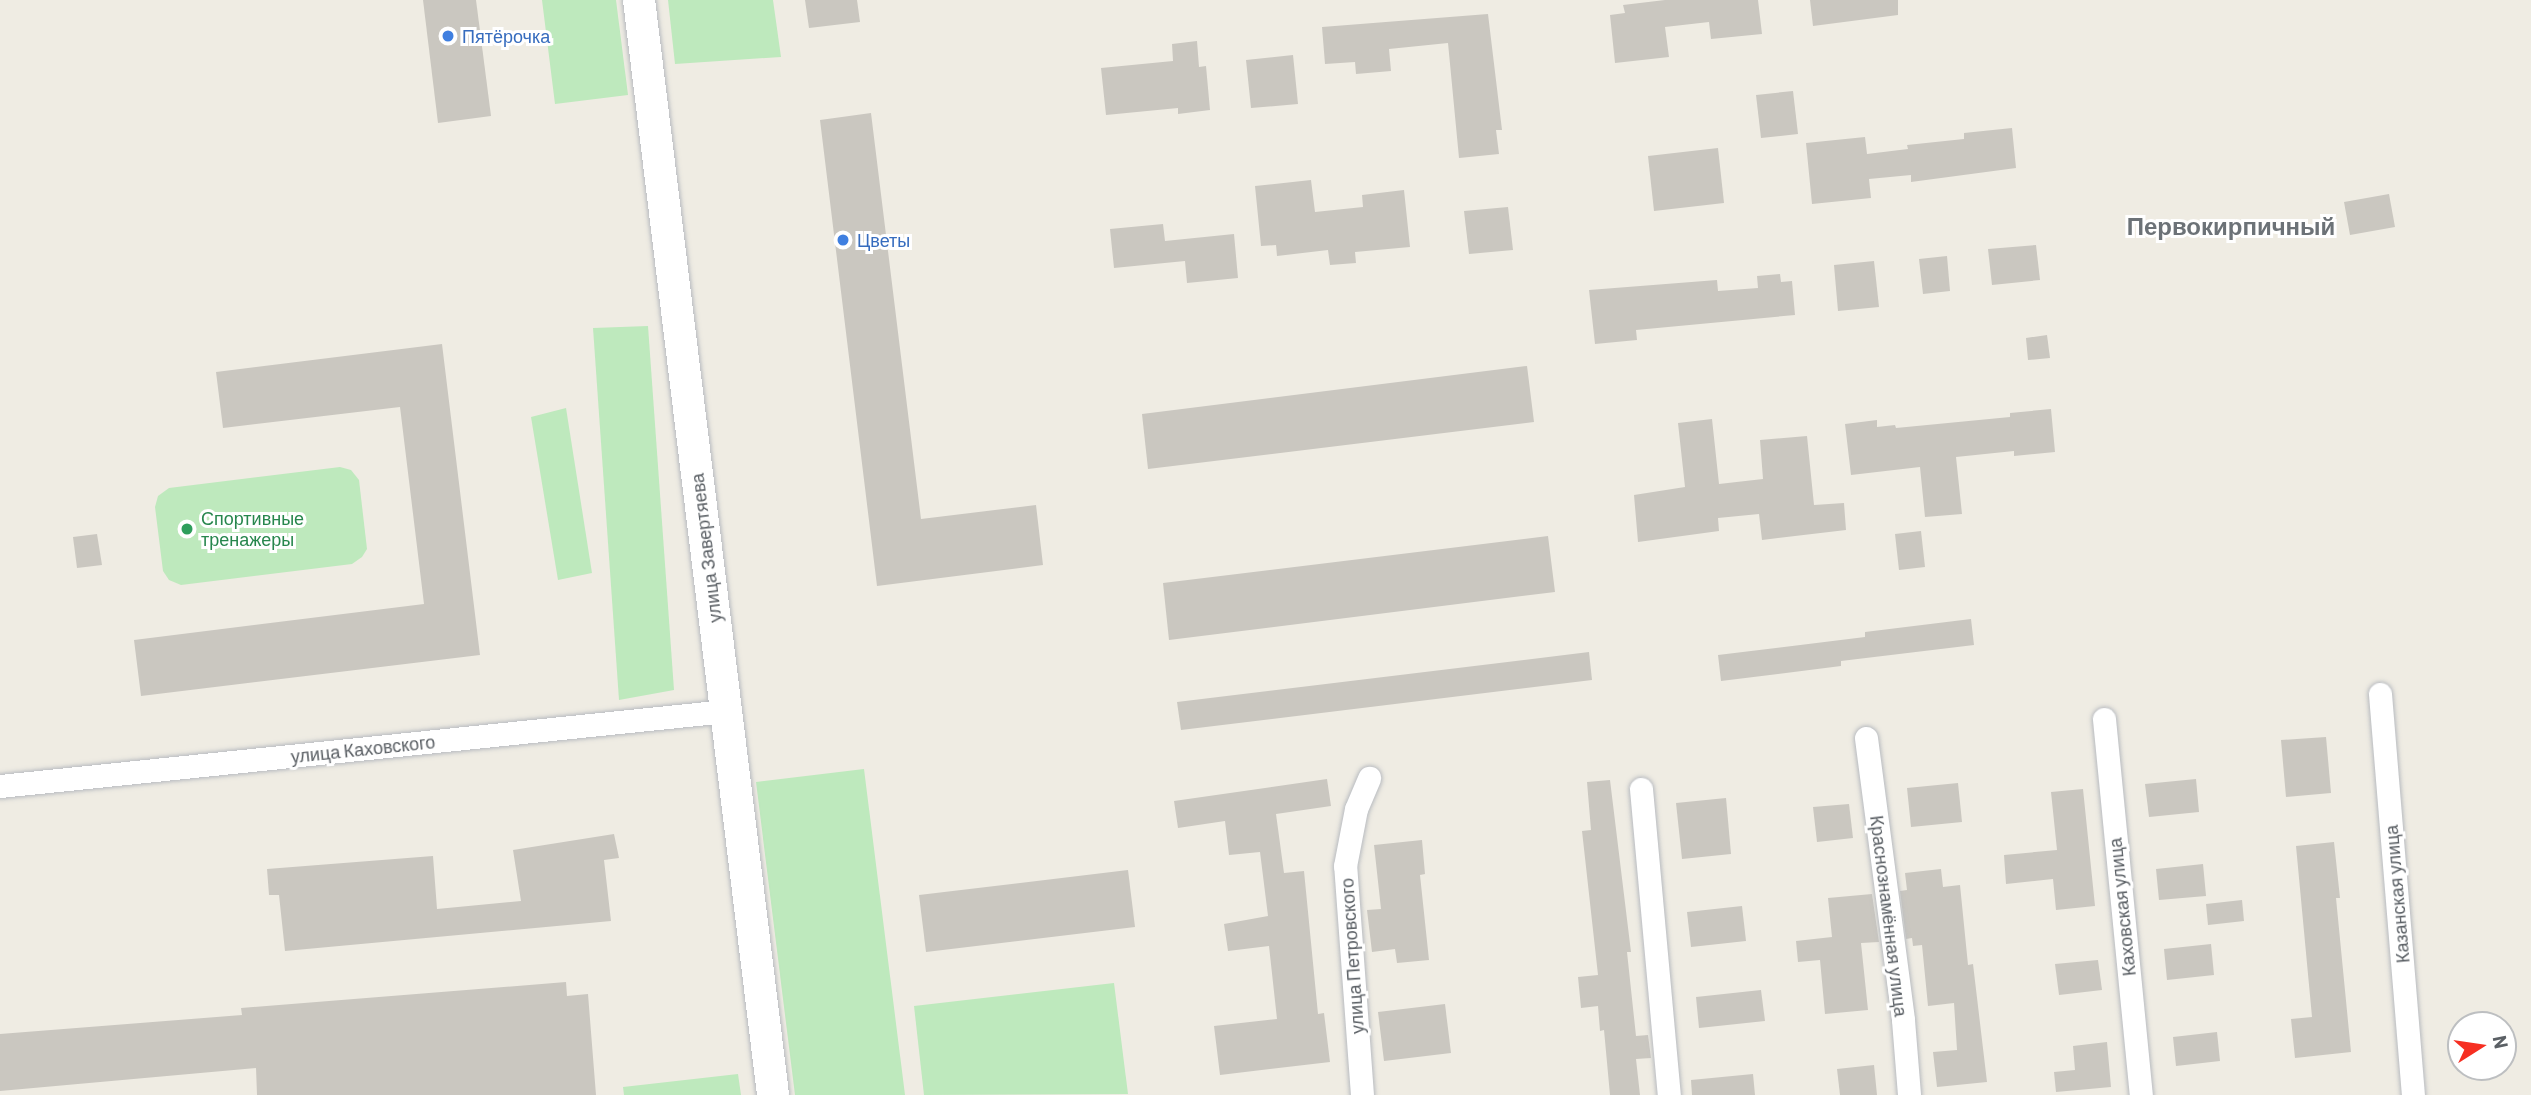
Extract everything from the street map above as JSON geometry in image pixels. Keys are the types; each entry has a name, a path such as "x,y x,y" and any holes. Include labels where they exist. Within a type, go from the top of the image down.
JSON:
{"main road":[{"name":"улица Завертяева","path":"639,0 773,1095"}],"street":[{"name":"Казанская улица","path":"2380,694 2413,1095"},
{"name":"улица Каховского","path":"0,786 726,711"},
{"name":"Каховская улица","path":"2104,719 2141,1095"},
{"name":"Краснознамённая улица","path":"1866,738 1909,1095"},
{"name":"улица Петровского","path":"1362,1095 1345,866 1356,809 1369,778"},
{"path":"1641,789 1669,1095"}],"green space":[{"path":"542,0 616,0 628,95 555,104"},
{"path":"668,0 773,0 781,57 675,64"},
{"path":"648,326 674,690 619,700 593,328"},
{"path":"566,408 592,573 558,580 531,417"},
{"path":"340,467 351,470 359,480 367,549 362,557 352,564 181,585 169,580 163,571 155,507 158,496 169,488"},
{"path":"864,769 905,1095 795,1095 756,782"},
{"path":"1114,983 1128,1094 924,1095 914,1006"},
{"path":"738,1074 741,1095 624,1095 623,1087"}],"building":[{"path":"423,0 476,0 491,116 438,123"},
{"path":"805,0 857,0 860,22 809,28"},
{"path":"1665,0 1758,0 1762,34 1711,39 1709,22 1665,27 1669,57 1615,63 1610,15 1625,13 1623,5"},
{"path":"1810,0 1898,0 1898,15 1813,26"},
{"path":"1488,14 1502,130 1496,130 1499,154 1459,158 1448,43 1389,49 1391,71 1356,74 1355,62 1325,64 1322,27"},
{"path":"1197,41 1199,67 1206,66 1210,110 1178,114 1178,108 1106,115 1101,68 1173,61 1172,44"},
{"path":"1293,55 1298,104 1251,108 1246,60"},
{"path":"1793,91 1798,134 1761,138 1756,95"},
{"path":"871,113 921,519 1036,505 1043,565 877,586 820,120"},
{"path":"2012,128 2016,168 1911,182 1911,175 1869,179 1871,198 1812,204 1806,143 1865,137 1867,154 1908,149 1907,145 1964,139 1964,133"},
{"path":"1718,148 1724,203 1654,211 1648,156"},
{"path":"1311,180 1315,212 1363,207 1362,195 1404,190 1410,247 1355,252 1356,263 1330,265 1328,250 1277,256 1276,245 1261,246 1255,186"},
{"path":"2389,194 2395,227 2350,235 2344,202"},
{"path":"1508,207 1513,250 1469,254 1464,211"},
{"path":"1163,224 1165,241 1234,234 1238,278 1187,283 1185,261 1114,268 1110,229"},
{"path":"2036,245 2040,280 1992,285 1988,249"},
{"path":"1947,256 1950,291 1923,294 1919,259"},
{"path":"1874,261 1879,307 1838,311 1834,265"},
{"path":"1780,274 1781,282 1792,281 1795,315 1636,330 1637,340 1595,344 1589,290 1717,280 1718,291 1758,288 1757,276"},
{"path":"2047,335 2050,358 2028,360 2026,338"},
{"path":"442,344 480,655 141,696 134,640 424,604 400,407 223,428 216,372"},
{"path":"1527,366 1534,422 1148,469 1142,414"},
{"path":"2051,409 2055,452 2014,456 2014,451 1956,457 1962,514 1925,517 1920,467 1851,475 1845,424 1877,420 1877,427 1895,425 1896,428 2010,417 2010,413"},
{"path":"1712,419 1719,484 1763,479 1760,440 1807,436 1814,505 1844,503 1846,530 1762,540 1759,514 1718,518 1719,531 1638,542 1634,495 1685,487 1678,423"},
{"path":"1921,531 1925,567 1899,570 1895,534"},
{"path":"97,534 102,565 77,568 73,537"},
{"path":"1548,536 1555,592 1169,640 1163,583"},
{"path":"1971,619 1974,645 1841,661 1841,666 1721,681 1718,655 1865,637 1865,632"},
{"path":"1589,652 1592,680 1181,730 1177,702"},
{"path":"2326,737 2331,793 2286,797 2281,740"},
{"path":"1327,779 1331,806 1276,814 1284,873 1304,871 1318,1014 1324,1013 1330,1062 1220,1075 1214,1026 1277,1019 1269,946 1228,951 1224,924 1268,916 1260,852 1229,855 1225,821 1178,828 1174,801"},
{"path":"2196,779 2199,812 2149,817 2145,784"},
{"path":"1610,780 1631,952 1627,952 1636,1036 1648,1035 1651,1058 1636,1059 1640,1095 1610,1095 1604,1030 1600,1031 1598,1006 1581,1008 1578,977 1598,975 1582,831 1591,830 1587,782"},
{"path":"1958,783 1962,822 1911,827 1907,788"},
{"path":"2083,789 2095,906 2056,910 2053,879 2006,884 2004,855 2057,850 2051,792"},
{"path":"1726,798 1731,854 1682,859 1676,803"},
{"path":"1849,804 1853,838 1817,842 1813,807"},
{"path":"614,834 619,858 604,860 611,921 285,951 279,895 269,895 267,869 433,856 437,909 521,901 513,850"},
{"path":"1422,840 1425,874 1420,875 1429,960 1397,963 1395,949 1372,952 1367,910 1381,909 1374,845"},
{"path":"2334,842 2340,898 2336,898 2351,1052 2295,1058 2291,1019 2312,1017 2296,846"},
{"path":"2203,864 2206,896 2159,900 2156,869"},
{"path":"1941,869 1943,887 1960,885 1968,965 1973,964 1987,1082 1937,1087 1933,1052 1957,1050 1954,1003 1928,1006 1922,945 1913,946 1912,938 1906,939 1900,891 1907,890 1905,873"},
{"path":"1128,870 1135,927 926,952 919,895"},
{"path":"1872,894 1879,942 1861,943 1868,1010 1825,1014 1820,960 1798,962 1796,941 1832,937 1828,898"},
{"path":"2242,900 2244,921 2208,925 2206,904"},
{"path":"1742,906 1746,941 1691,947 1687,912"},
{"path":"2211,944 2214,975 2167,980 2164,949"},
{"path":"2098,960 2102,990 2059,995 2055,964"},
{"path":"566,982 567,996 588,994 596,1095 257,1095 256,1068 0,1091 0,1034 242,1015 241,1008"},
{"path":"1761,990 1765,1021 1699,1028 1696,997"},
{"path":"1445,1004 1451,1053 1384,1061 1378,1012"},
{"path":"2217,1032 2220,1061 2176,1066 2173,1037"},
{"path":"2107,1042 2111,1087 2056,1092 2054,1072 2075,1070 2073,1046"},
{"path":"1874,1065 1877,1095 1840,1095 1837,1069"},
{"path":"1753,1074 1755,1095 1692,1095 1691,1080"}],"place":[{"name":"Пятёрочка","path":"448,36"},
{"name":"Цветы","path":"843,240"},
{"name":"Спортивные тренажеры","path":"187,529"}],"district":[{"name":"Первокирпичный","path":"2231,226"}]}
